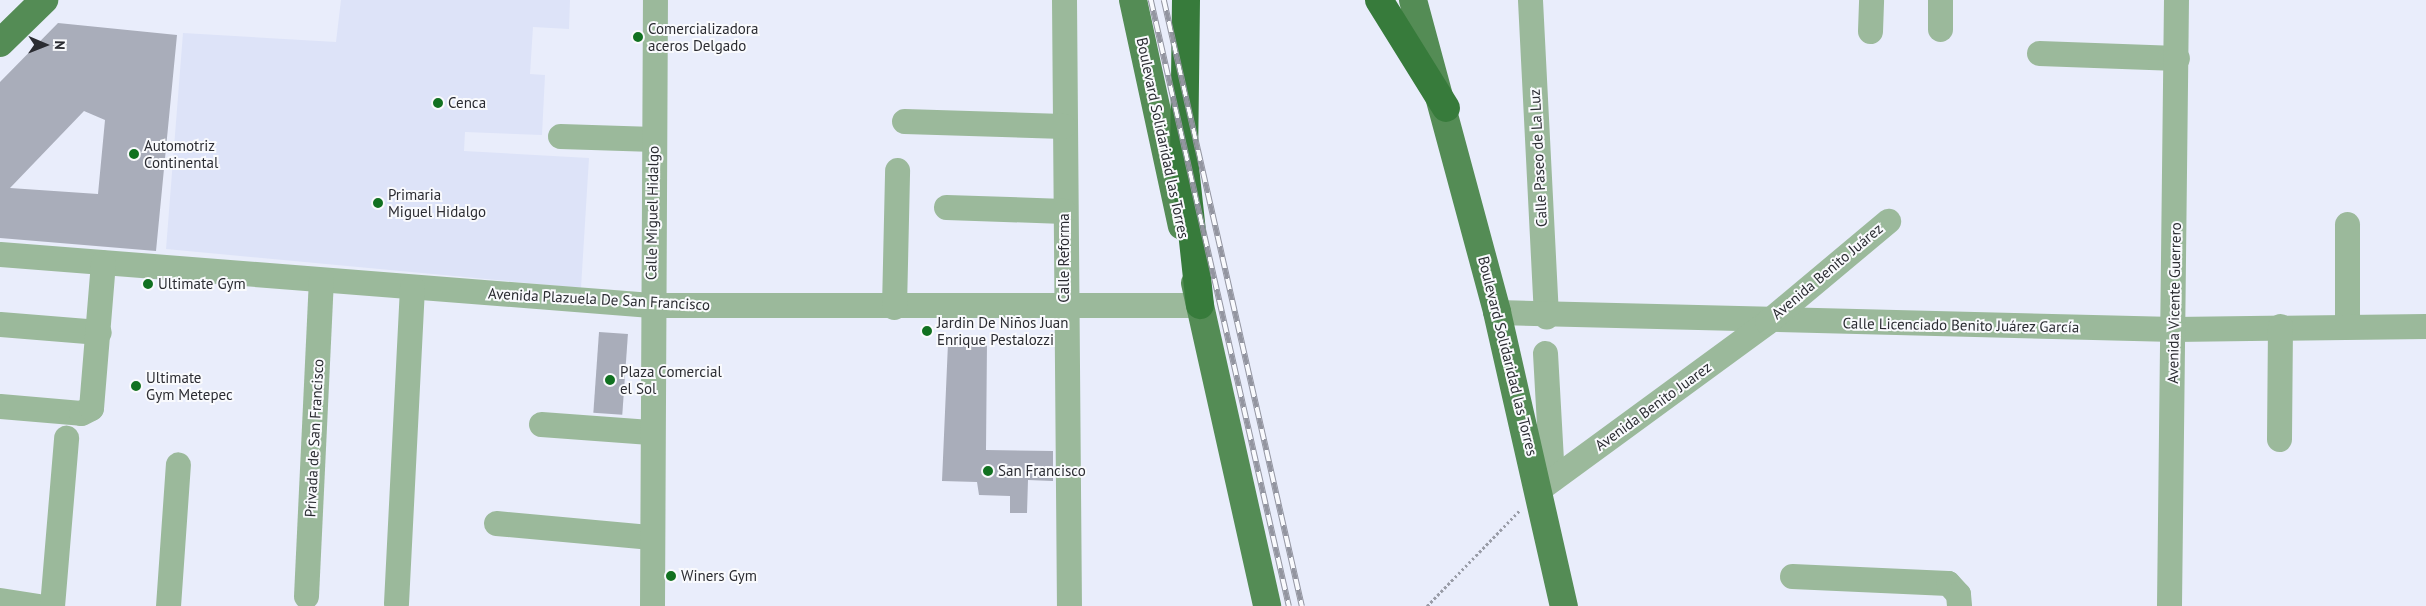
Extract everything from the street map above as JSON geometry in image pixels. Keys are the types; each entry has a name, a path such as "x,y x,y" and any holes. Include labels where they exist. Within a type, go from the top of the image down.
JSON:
{"highway":[{"name":"Boulevard Solidaridad las Torres","path":"1186,0 1184,158 1200,305"},
{"name":"Boulevard Solidaridad las Torres","path":"1379,0 1446,108"}],"main road":[{"path":"6,31 44,0"},
{"name":"Boulevard Solidaridad las Torres","path":"1133,0 1267,606"},
{"name":"Boulevard Solidaridad las Torres","path":"1414,0 1446,108 1497,312 1546,484 1564,606"}],"street":[{"name":"Calle Miguel Hidalgo","path":"652,606 650,432 656,0"},
{"name":"Calle Reforma","path":"1064,0 1053,126 1064,211 1069,606"},
{"name":"Calle Paseo de La Luz","path":"1530,0 1546,317"},
{"path":"1870,31 1871,0"},
{"path":"1940,0 1940,29"},
{"name":"Avenida Vicente Guerrero","path":"2169,606 2174,329 2176,0"},
{"path":"2039,54 2177,58"},
{"path":"904,121 1053,126"},
{"path":"560,136 654,139"},
{"path":"894,306 897,170"},
{"path":"946,207 1064,211"},
{"name":"Avenida Benito Juárez","path":"1767,322 1888,221"},
{"path":"2347,224 2347,325"},
{"name":"Avenida Plazuela De San Francisco","path":"0,254 651,305 1064,308 1200,305"},
{"path":"0,406 87,411 93,403 103,262"},
{"name":"Privada de San Francisco","path":"306,596 321,280"},
{"path":"396,603 412,287"},
{"name":"Calle Licenciado Benito Juárez García","path":"1497,312 1546,317 2174,329 2347,325 2426,326"},
{"name":"Avenida Benito Juarez","path":"1546,484 1767,322"},
{"path":"0,324 99,332"},
{"path":"2279,439 2280,326"},
{"path":"1545,354 1546,484"},
{"path":"541,424 650,432"},
{"path":"52,606 66,438"},
{"path":"168,606 178,464"},
{"path":"496,523 651,537"},
{"path":"1792,576 1948,583 1958,594 1959,606"},
{"path":"0,600 39,606"}],"path":[{"path":"1427,606 1546,484"}],"shaded area":[{"name":"Primaria Miguel Hidalgo","path":"341,0 570,0 569,29 533,27 530,74 545,75 542,135 465,132 464,151 589,158 581,288 166,249 183,33 336,42"}],"building":[{"name":"Automotriz Continental","path":"58,23 177,35 156,251 0,238 0,82","holes":["84,111 105,120 98,194 10,188"]},
{"name":"Plaza Comercial el Sol","path":"599,332 628,334 622,415 593,413"},
{"path":"948,343 987,343 986,450 1053,451 1053,481 1028,480 1027,513 1010,513 1010,496 979,495 977,482 942,481"}],"railway":[{"path":"1151,0 1289,606"},
{"path":"1164,0 1302,606"}],"place":[{"name":"Comercializadora aceros Delgado","path":"638,37"},
{"name":"Cenca","path":"438,103"},
{"name":"Automotriz Continental","path":"134,154"},
{"name":"Primaria Miguel Hidalgo","path":"378,203"},
{"name":"Ultimate Gym","path":"148,284"},
{"name":"Jardin De Niños Juan Enrique Pestalozzi","path":"927,331"},
{"name":"Plaza Comercial el Sol","path":"610,380"},
{"name":"Ultimate Gym Metepec","path":"136,386"},
{"name":"San Francisco","path":"988,471"},
{"name":"Winers Gym","path":"671,576"}]}
